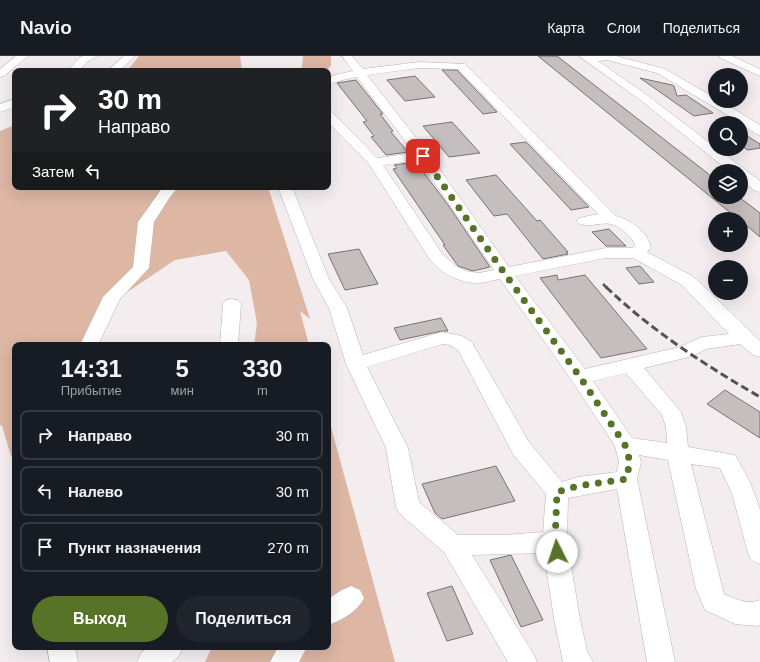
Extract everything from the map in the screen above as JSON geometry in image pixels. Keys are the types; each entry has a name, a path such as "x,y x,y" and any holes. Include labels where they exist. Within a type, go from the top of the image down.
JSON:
{"street":[{"path":"0,74 23,56"},
{"path":"76,68 83,60 92,56"},
{"path":"116,68 130,56"},
{"path":"347,56 423,156 505,274 580,377 625,445 630,462 626,479 661,662"},
{"path":"395,69 393,65 404,56"},
{"path":"409,56 419,66"},
{"path":"724,56 760,73"},
{"path":"586,57 607,57 660,71 741,118 760,131"},
{"path":"586,57 643,98 729,164"},
{"path":"331,81 339,77 360,73 419,66 461,66 611,219"},
{"path":"0,108 12,103"},
{"path":"331,118 374,162 437,258 448,269 464,277 479,278 606,253 636,253 688,281 744,338 760,351"},
{"path":"374,162 423,156"},
{"path":"748,179 760,188"},
{"path":"90,342 112,297 141,268 146,222 168,190"},
{"path":"286,190 321,279 338,308 356,364 397,448 408,507 453,544 523,662"},
{"path":"584,221 596,218 611,219 624,223 631,228 642,241 643,247 636,253"},
{"path":"229,342 232,304"},
{"path":"356,364 442,338 455,340 465,346 521,448 557,492 555,542 567,619 575,657 579,662"},
{"path":"580,377 686,352 702,344 744,338"},
{"path":"630,365 671,412 676,426 678,454 709,589 714,602 735,612 757,614 760,612"},
{"path":"625,445 727,461 734,471 746,502 760,553"},
{"path":"557,492 578,486 626,479"},
{"path":"453,544 505,545 555,542"},
{"path":"331,611 351,598"},
{"path":"62,650 64,662"},
{"path":"151,662 165,650"},
{"path":"284,662 292,650"}],"shaded area":[{"path":"139,56 240,56 242,68 129,68"},
{"path":"303,56 330,56 331,58 331,65 329,68 301,68"},
{"path":"12,126 12,190 269,190 310,319 300,311 308,342 254,342 257,323 249,280 226,251 175,260 120,297 99,342 12,342 11,456 2,426 0,425 0,131"},
{"path":"331,427 395,662 288,662 296,650 331,650"},
{"path":"211,650 289,650 281,662 205,662"}],"building":[{"path":"538,56 557,56 708,174 708,195"},
{"path":"442,70 457,70 497,112 483,114"},
{"path":"415,76 435,97 405,101 387,80"},
{"path":"640,78 672,85 674,86 677,96 686,95 713,113 694,116"},
{"path":"356,80 383,114 380,114 393,131 391,132 408,152 386,155 371,137 374,136 363,122 367,121 337,83"},
{"path":"452,122 480,153 449,157 423,126"},
{"path":"748,136 760,144 760,148 748,150"},
{"path":"526,142 589,207 571,210 510,144"},
{"path":"416,162 448,205 490,267 473,271 458,266 443,245 445,245 393,169 397,168 394,165"},
{"path":"496,175 537,221 540,220 568,252 566,252 568,254 543,259 507,214 494,216 466,180"},
{"path":"720,204 748,204 760,213 760,237 748,227 748,212 729,212"},
{"path":"609,229 626,246 606,246 592,232"},
{"path":"359,249 378,284 345,290 328,254"},
{"path":"640,266 654,282 639,284 626,268"},
{"path":"557,275 558,280 585,275 647,349 601,358 540,278"},
{"path":"441,318 448,331 400,340 394,328"},
{"path":"725,390 760,412 760,438 707,404"},
{"path":"496,466 515,501 442,519 435,513 422,484"},
{"path":"511,555 543,620 521,627 490,560"},
{"path":"452,586 473,634 447,641 427,593"}],"railway":[{"path":"603,284 606,287"},
{"path":"606,287 660,333 760,397"}],"route":[{"path":"423,156 505,274 580,377 625,445 630,462 626,479 578,486 557,492 555,542 557,552"}]}
